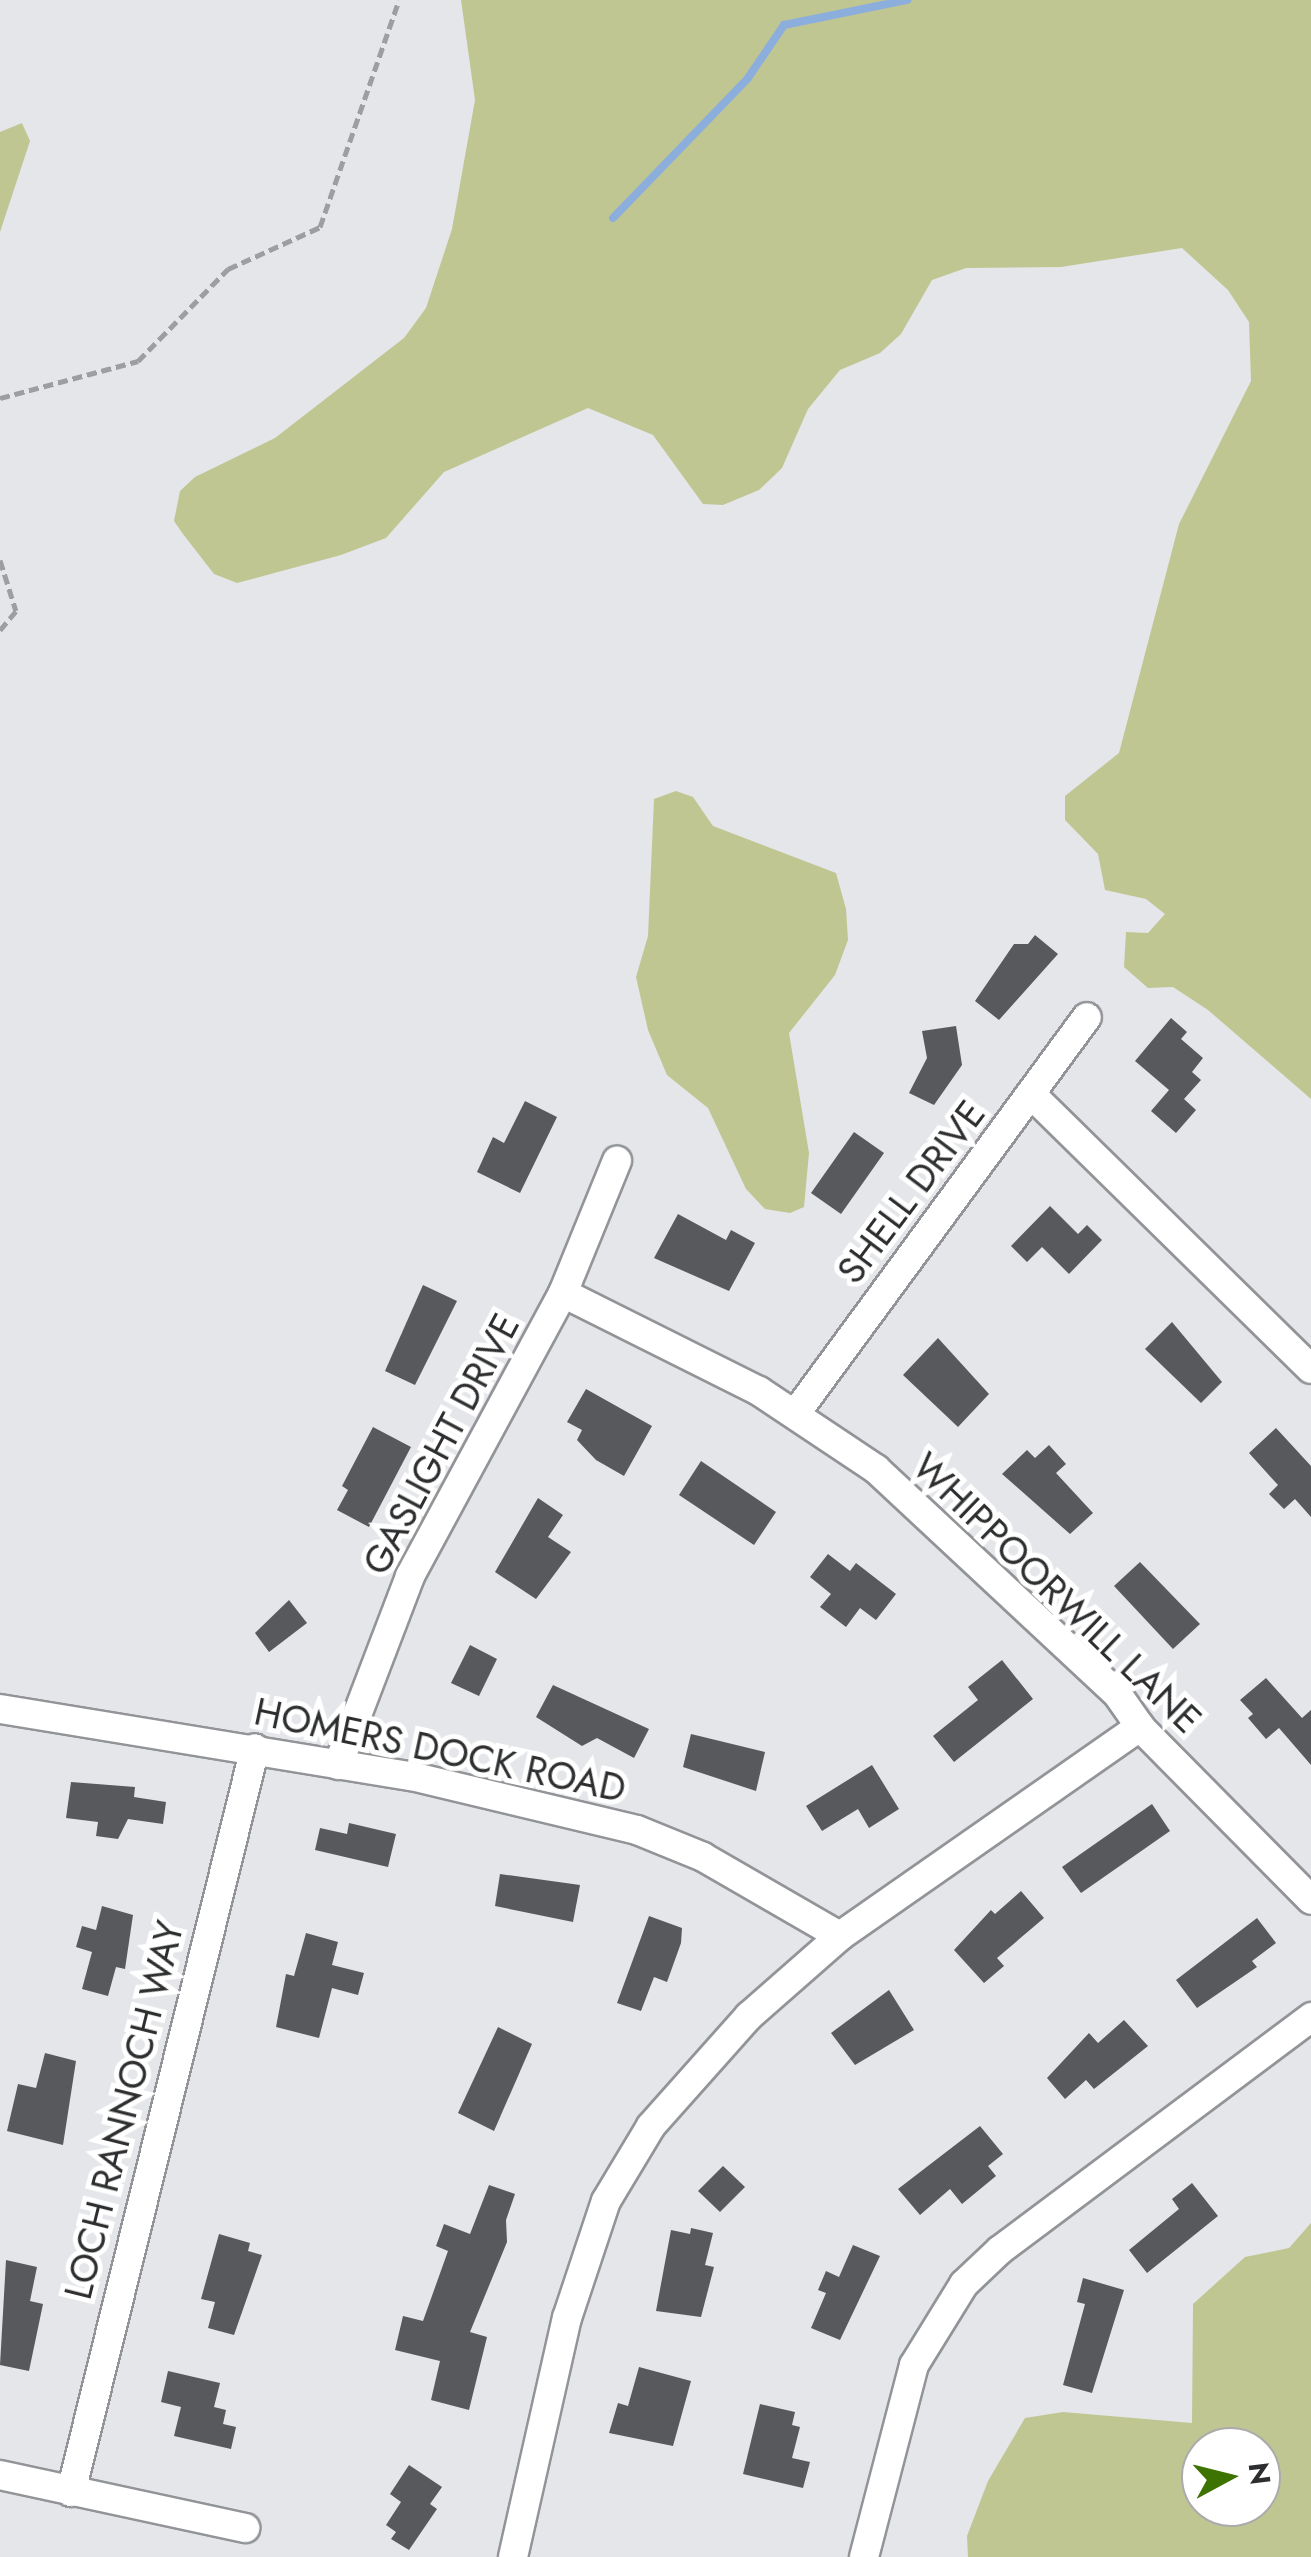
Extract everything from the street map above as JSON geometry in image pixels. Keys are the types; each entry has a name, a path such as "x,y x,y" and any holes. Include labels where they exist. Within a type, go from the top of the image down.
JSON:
{"street":[{"name":"SHELL DRIVE","path":"796,1412 1087,1018"},
{"path":"1032,1094 1311,1369"},
{"name":"GASLIGHT DRIVE","path":"338,1765 410,1576 563,1293 617,1160"},
{"name":"WHIPPOORWILL LANE","path":"563,1293 796,1412 876,1470 986,1566 1118,1696 1140,1726 1311,1900"},
{"name":"HOMERS DOCK ROAD","path":"0,1709 411,1776 637,1830 704,1858 840,1936"},
{"path":"513,2557 567,2318 627,2159 749,2016 840,1936 1140,1726"},
{"name":"LOCH RANNOCH WAY","path":"70,2492 256,1748"},
{"path":"864,2557 914,2365 964,2284 1000,2250 1311,2017"},
{"path":"0,2475 246,2528"}],"path":[{"path":"0,398 138,361 228,268 320,227 399,0"},
{"path":"0,560 16,611 0,630"}],"green space":[{"path":"461,0 1311,0 1311,1099 1208,1010 1173,987 1148,988 1124,967 1126,932 1148,933 1165,914 1146,899 1105,890 1098,854 1065,820 1065,796 1119,753 1179,524 1251,381 1249,322 1228,290 1182,248 1061,267 966,268 932,280 901,334 880,353 840,370 808,409 782,468 759,490 723,505 703,504 653,435 588,408 444,472 386,538 341,555 237,583 214,574 183,534 174,521 180,491 195,477 275,438 404,338 426,308 452,229 475,100"},
{"path":"22,123 30,141 0,232 0,132"},
{"path":"676,791 693,797 713,826 836,873 846,909 848,940 835,975 789,1033 809,1153 804,1207 790,1213 765,1209 746,1189 708,1108 667,1075 648,1030 636,977 648,936 654,799"},
{"path":"1311,2223 1311,2557 968,2557 967,2536 988,2481 1025,2418 1063,2412 1192,2423 1193,2304 1245,2257 1289,2248"}],"building":[{"path":"1035,935 1058,954 999,1020 975,1001 1014,944 1028,944"},
{"path":"1171,1018 1187,1032 1181,1039 1203,1058 1192,1072 1201,1080 1184,1099 1196,1110 1176,1133 1151,1111 1169,1090 1135,1061"},
{"path":"956,1026 962,1065 934,1105 909,1093 927,1058 922,1031"},
{"path":"525,1101 557,1117 520,1193 477,1172 493,1137 504,1143"},
{"path":"854,1132 884,1153 841,1214 811,1193"},
{"path":"1050,1206 1078,1234 1087,1225 1102,1240 1069,1274 1042,1247 1027,1262 1011,1246"},
{"path":"678,1214 726,1240 731,1230 755,1243 729,1291 654,1258"},
{"path":"423,1285 457,1301 415,1385 385,1371"},
{"path":"1172,1322 1222,1382 1201,1403 1145,1349"},
{"path":"938,1338 989,1394 958,1427 903,1375"},
{"path":"586,1389 652,1426 624,1476 596,1460 577,1440 582,1430 567,1422"},
{"path":"373,1427 411,1447 369,1527 337,1510 348,1490 342,1486"},
{"path":"1276,1428 1311,1466 1311,1517 1295,1499 1284,1509 1269,1494 1278,1485 1249,1453"},
{"path":"1049,1445 1066,1464 1056,1473 1093,1513 1070,1534 1002,1474 1027,1450 1035,1458"},
{"path":"701,1461 776,1512 754,1545 679,1495"},
{"path":"538,1498 563,1515 548,1537 571,1552 536,1599 495,1572"},
{"path":"828,1554 850,1571 856,1563 896,1594 876,1620 860,1608 846,1627 820,1607 831,1594 810,1577"},
{"path":"1140,1562 1200,1624 1173,1649 1114,1586"},
{"path":"289,1600 307,1623 269,1652 255,1633"},
{"path":"470,1645 497,1659 479,1696 451,1683"},
{"path":"1002,1660 1033,1699 954,1762 933,1736 978,1700 968,1687"},
{"path":"1266,1678 1302,1718 1311,1710 1311,1765 1279,1728 1266,1739 1248,1718 1253,1714 1240,1700"},
{"path":"553,1685 649,1729 634,1758 597,1738 582,1746 536,1717"},
{"path":"691,1734 765,1752 756,1791 683,1767"},
{"path":"872,1765 899,1809 869,1828 858,1809 822,1831 806,1806"},
{"path":"71,1782 135,1787 134,1797 166,1802 163,1824 128,1819 118,1839 96,1836 98,1822 66,1818"},
{"path":"1152,1804 1170,1831 1081,1893 1062,1867"},
{"path":"349,1823 396,1834 388,1867 315,1850 320,1828 347,1834"},
{"path":"500,1874 580,1885 573,1922 495,1906"},
{"path":"1021,1891 1044,1918 997,1958 1004,1966 984,1983 954,1950 991,1910 995,1914"},
{"path":"102,1906 133,1915 125,1969 116,1967 108,1996 82,1989 92,1952 76,1947 82,1926 96,1930"},
{"path":"649,1916 682,1928 681,1943 667,1982 654,1977 641,2011 617,2003"},
{"path":"1257,1918 1276,1943 1252,1961 1257,1967 1197,2008 1176,1980"},
{"path":"306,1933 338,1942 332,1965 364,1973 358,1995 332,1988 319,2038 276,2027 286,1974 294,1976"},
{"path":"889,1990 914,2030 855,2065 831,2033"},
{"path":"1124,2020 1148,2046 1094,2089 1086,2080 1065,2099 1047,2078 1089,2033 1098,2043"},
{"path":"498,2027 532,2044 494,2131 458,2113"},
{"path":"45,2053 76,2061 63,2145 7,2131 18,2084 36,2088"},
{"path":"980,2126 1003,2154 988,2166 996,2176 962,2204 950,2189 920,2215 898,2189"},
{"path":"723,2166 745,2187 720,2212 698,2191"},
{"path":"1192,2183 1218,2216 1147,2273 1129,2250 1179,2209 1172,2199"},
{"path":"489,2185 515,2194 506,2220 507,2242 470,2332 487,2337 469,2410 431,2400 440,2361 395,2350 403,2316 423,2321 448,2251 436,2246 444,2224 470,2234"},
{"path":"691,2228 713,2233 705,2265 714,2267 701,2317 656,2311 671,2230 690,2234"},
{"path":"219,2234 250,2243 248,2251 262,2255 234,2335 208,2328 215,2302 201,2299"},
{"path":"853,2245 880,2256 840,2340 811,2328 826,2293 818,2290 826,2271 839,2277"},
{"path":"6,2260 37,2267 30,2301 43,2304 29,2371 0,2365"},
{"path":"1083,2278 1124,2290 1092,2393 1063,2385 1085,2304 1077,2302"},
{"path":"639,2367 691,2381 673,2446 609,2433 618,2403 628,2406"},
{"path":"168,2371 220,2383 214,2407 226,2410 223,2424 236,2427 231,2449 174,2436 181,2407 161,2402"},
{"path":"760,2404 795,2412 792,2425 800,2427 792,2458 810,2462 803,2488 743,2474"},
{"path":"409,2465 442,2487 430,2504 437,2509 409,2550 391,2539 396,2532 386,2525 401,2502 390,2494"}],"waterway":[{"path":"613,218 748,78 784,25 907,0"}]}
